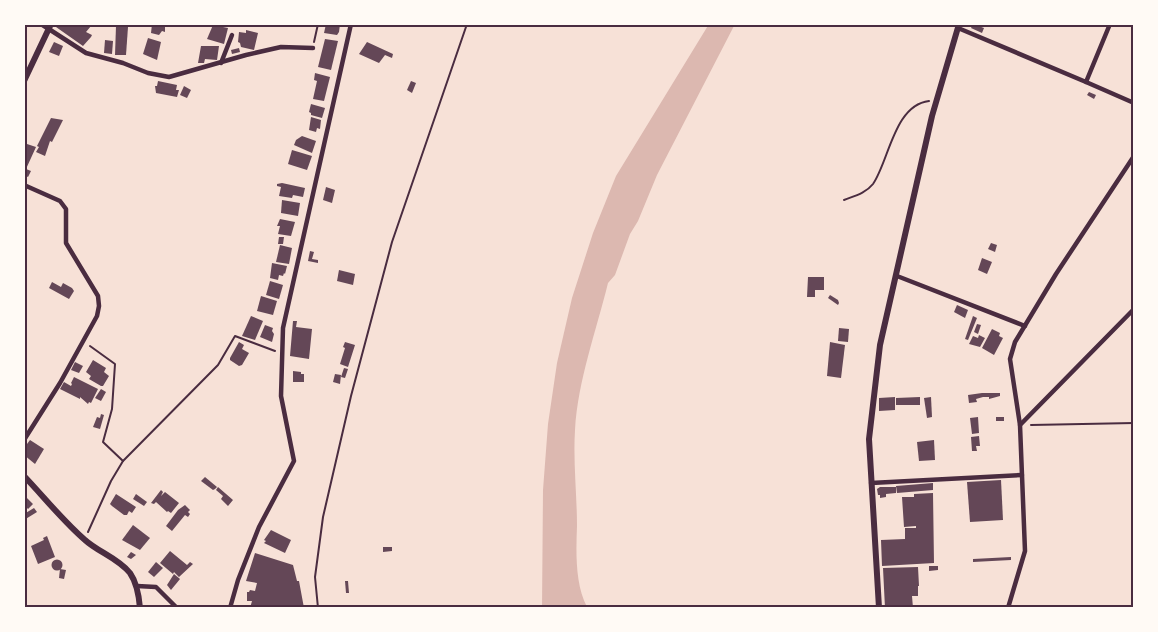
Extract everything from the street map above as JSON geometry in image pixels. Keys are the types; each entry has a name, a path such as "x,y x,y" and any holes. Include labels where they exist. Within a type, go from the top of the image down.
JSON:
{"street":[{"path":"41,24 50,27 86,53 123,63 148,73 169,77 281,47 313,48"},
{"path":"230,608 238,580 259,527 294,461 281,396 283,328 351,24"},
{"path":"1086,82 1110,24"},
{"path":"879,608 869,439 880,345 937,102 959,26 1134,103"},
{"path":"24,81 50,27"},
{"path":"221,63 232,35"},
{"path":"1008,608 1025,551 1020,425 1010,359 1015,342 1056,274 1134,156"},
{"path":"24,185 60,201 66,209 66,243 98,296 99,306 97,316 60,383 24,441"},
{"path":"897,276 1025,326"},
{"path":"1020,425 1134,309"},
{"path":"871,483 1022,475"},
{"path":"24,476 84,540 120,563 130,574 137,586 140,608"},
{"path":"137,586 156,586 177,608"}],"path":[{"path":"313,48 318,24"},
{"path":"318,608 315,577 323,517 351,396 392,242 467,24"},
{"path":"844,200 865,191 872,184 908,112 920,103 937,102"},
{"path":"84,540 111,481 123,461 218,365 235,336 282,353"},
{"path":"83,341 115,364 112,409 104,442 123,461"},
{"path":"1020,425 1134,423"}],"shaded area":[{"path":"709,24 735,24 657,175 638,221 630,234 615,275 608,283 580,393 575,442 577,557 580,588 587,607 542,608 543,490 548,424 557,363 572,298 593,233 616,176"}],"building":[{"path":"58,24 88,24 91,26 86,32 92,35 83,46 56,27"},
{"path":"152,24 165,24 165,32 162,31 159,35 151,33"},
{"path":"326,24 340,24 337,35 324,33"},
{"path":"973,24 984,28 982,33 971,28"},
{"path":"213,25 228,28 224,44 207,39"},
{"path":"116,26 128,27 126,55 115,55"},
{"path":"246,30 258,33 254,50 241,47 238,42 239,32 246,33"},
{"path":"148,38 161,42 157,60 143,54"},
{"path":"325,39 338,41 331,70 318,67"},
{"path":"105,40 113,41 112,54 104,53"},
{"path":"54,42 63,46 59,56 49,52"},
{"path":"367,42 393,54 392,58 385,55 379,63 359,54"},
{"path":"201,46 219,46 217,60 205,59 204,63 198,63"},
{"path":"239,48 240,52 232,54 231,50"},
{"path":"315,73 330,77 324,101 313,99 317,81 314,80"},
{"path":"158,81 177,85 176,90 179,90 177,97 156,93 155,86"},
{"path":"411,81 416,83 412,93 407,90"},
{"path":"184,86 191,90 187,98 180,95"},
{"path":"1089,92 1096,95 1094,99 1087,95"},
{"path":"311,104 325,108 322,118 311,115 309,112"},
{"path":"311,117 321,120 320,129 317,128 316,132 309,130"},
{"path":"51,118 63,120 52,142 50,141 45,156 36,152"},
{"path":"302,136 316,141 312,153 294,145 296,140"},
{"path":"24,143 36,147 26,169 31,171 28,177 24,175"},
{"path":"292,150 312,156 307,170 288,164"},
{"path":"277,184 305,188 303,197 279,196 281,187"},
{"path":"326,187 335,190 332,203 323,200"},
{"path":"282,200 300,203 298,216 281,213"},
{"path":"280,219 295,222 291,236 278,234 280,226 277,226"},
{"path":"279,237 284,237 283,244 278,244"},
{"path":"991,243 997,245 995,252 988,249"},
{"path":"280,245 292,248 289,264 276,262"},
{"path":"310,251 314,252 312,259 318,260 318,263 308,261"},
{"path":"982,258 992,262 987,274 978,270"},
{"path":"272,263 287,266 285,274 279,275 278,280 270,278"},
{"path":"339,270 355,274 353,285 337,281"},
{"path":"808,277 824,277 824,290 815,290 815,297 807,297"},
{"path":"270,281 283,285 279,299 266,295"},
{"path":"52,282 61,287 63,283 72,288 74,291 69,299 49,288"},
{"path":"830,295 838,300 838,305 828,298"},
{"path":"261,296 277,301 273,315 257,311"},
{"path":"957,305 968,310 965,318 954,312"},
{"path":"251,316 263,321 255,340 242,336"},
{"path":"973,316 977,318 968,340 965,339"},
{"path":"293,321 297,321 296,327 312,329 309,359 290,356"},
{"path":"977,324 981,325 978,334 974,332"},
{"path":"265,325 273,328 272,342 260,337"},
{"path":"839,328 849,329 848,342 838,341"},
{"path":"992,329 1000,333 999,336 1003,338 994,355 982,348"},
{"path":"979,335 985,338 980,347 969,344 973,336 978,338"},
{"path":"239,342 244,345 242,349 249,353 239,366 230,358"},
{"path":"345,342 355,345 348,367 340,364"},
{"path":"830,342 845,345 841,378 827,376"},
{"path":"93,360 106,368 104,372 109,376 103,386 89,379 91,376 86,372"},
{"path":"75,362 83,366 79,373 71,370"},
{"path":"344,368 348,369 345,378 341,377"},
{"path":"293,371 304,374 304,382 293,382"},
{"path":"335,374 341,375 340,384 333,382"},
{"path":"74,377 98,389 91,403 88,404 80,397 80,399 60,389 64,382 71,386"},
{"path":"101,389 106,392 101,401 95,398"},
{"path":"1000,393 1000,396 989,399 989,397 983,397 976,399 977,402 969,403 968,395"},
{"path":"895,397 895,410 879,411 879,398"},
{"path":"920,397 920,405 896,405 896,398"},
{"path":"931,397 932,417 927,418 924,398"},
{"path":"101,414 104,415 100,429 93,427 97,417 100,418"},
{"path":"978,417 979,433 972,434 970,418"},
{"path":"996,417 1004,417 1004,421 996,421"},
{"path":"979,436 980,446 976,446 977,451 972,451 971,437"},
{"path":"30,440 44,449 35,464 24,455 24,448"},
{"path":"934,440 935,460 919,461 917,442"},
{"path":"205,477 217,487 215,489 213,490 201,481"},
{"path":"1001,480 1003,520 970,522 967,482"},
{"path":"933,483 933,490 897,493 896,486"},
{"path":"218,487 233,500 228,506 221,499 223,496 216,490"},
{"path":"896,487 896,493 886,494 886,497 880,498 877,489"},
{"path":"161,490 163,492 161,496 165,492 179,503 171,513 156,502 151,503"},
{"path":"933,493 934,563 882,566 881,540 905,539 905,528 916,528 916,526 904,527 902,497"},
{"path":"116,494 136,507 132,513 129,511 127,515 124,515 110,504"},
{"path":"136,494 147,502 144,506 133,499"},
{"path":"24,495 33,504 28,509 26,507 24,509"},
{"path":"185,505 190,510 188,512 190,514 188,517 185,515 172,531 166,526 178,510"},
{"path":"34,508 37,512 24,520 24,514"},
{"path":"133,525 150,538 140,550 122,540"},
{"path":"271,530 291,540 285,553 264,543"},
{"path":"47,536 55,557 38,564 31,546 44,540 43,538"},
{"path":"383,547 392,547 392,551 383,552"},
{"path":"170,551 187,565 190,562 193,564 179,577 160,563"},
{"path":"131,552 136,555 131,559 127,557"},
{"path":"255,553 293,565 297,581 299,581 304,608 250,608 252,601 247,601 247,592 255,591 257,583 246,581"},
{"path":"1011,557 1011,560 973,562 973,559"},
{"path":"57,559 63,565 57,571 51,565"},
{"path":"156,562 163,568 154,577 148,572"},
{"path":"929,566 938,566 938,570 929,571"},
{"path":"918,567 918,596 912,596 913,608 885,608 883,568"},
{"path":"60,569 66,570 64,579 59,578"},
{"path":"174,574 180,579 171,590 167,585"},
{"path":"345,581 348,581 349,593 346,593"}]}
